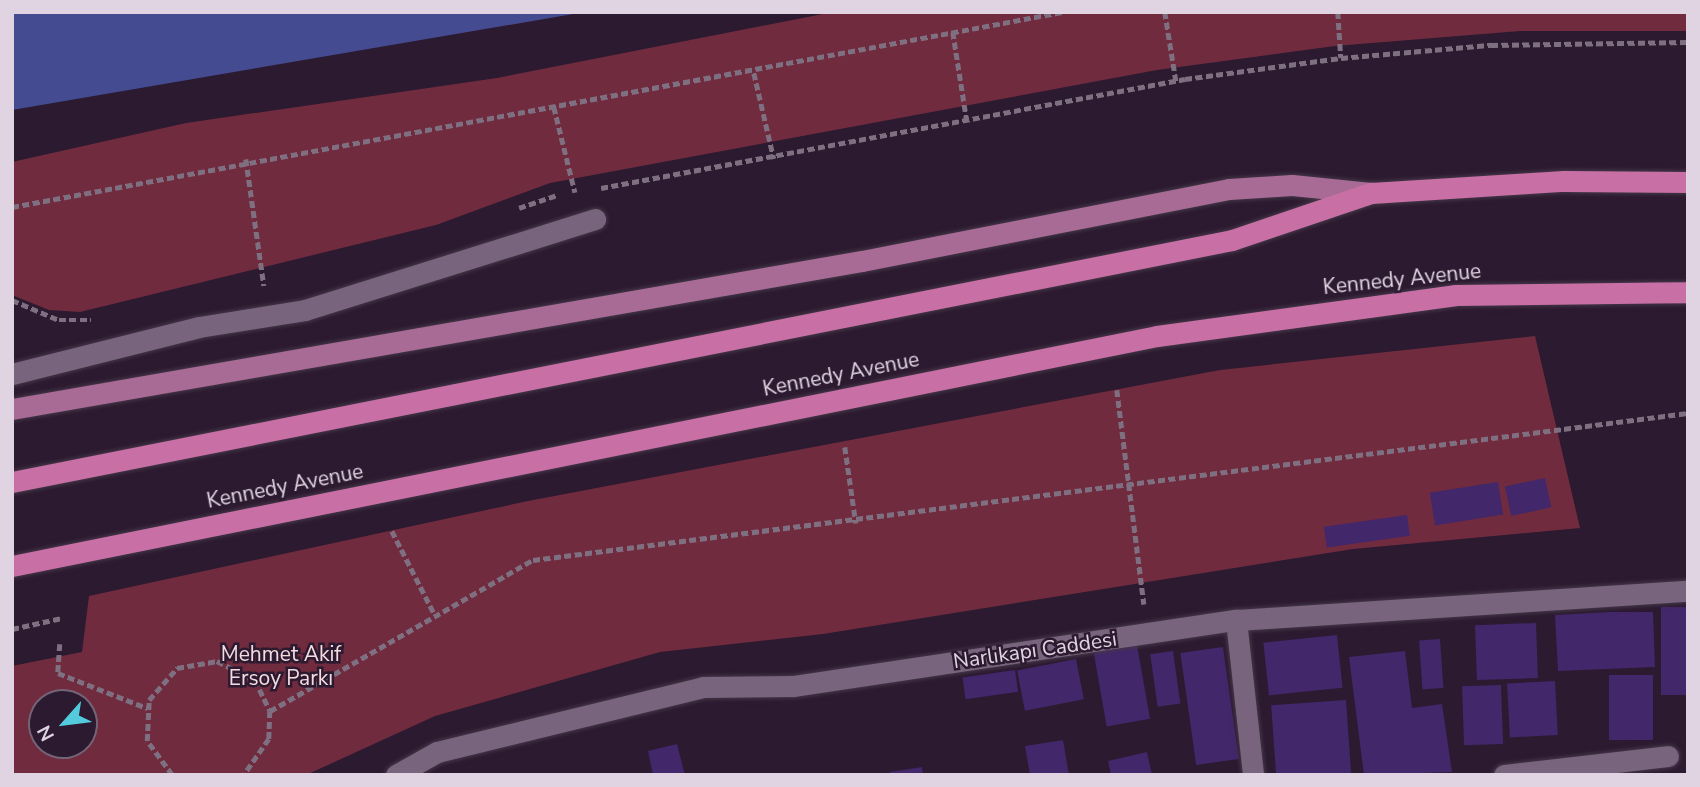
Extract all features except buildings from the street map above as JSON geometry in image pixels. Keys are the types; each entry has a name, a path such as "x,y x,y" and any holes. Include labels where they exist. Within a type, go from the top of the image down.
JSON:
{"highway":[{"path":"12,482 1232,240 1371,193 1564,181 1688,182"},
{"name":"Kennedy Avenue","path":"12,566 1157,336 1456,295 1688,292"}],"main road":[{"path":"12,409 862,261 1229,189 1292,185 1371,193"}],"street":[{"path":"12,374 199,327 305,310 595,219"},
{"name":"Narlıkapı Caddesi","path":"396,775 437,752 703,687 793,686 1236,621 1688,591"},
{"path":"1236,621 1253,775"},
{"path":"1504,775 1668,756"}],"path":[{"path":"12,207 246,159 754,73 1062,12"},
{"path":"1165,12 1176,80"},
{"path":"1338,12 1341,58"},
{"path":"953,32 968,121"},
{"path":"595,189 774,159 1176,80 1341,58 1491,45 1688,42"},
{"path":"754,73 774,159"},
{"path":"554,107 575,192"},
{"path":"246,159 264,286"},
{"path":"509,212 585,191"},
{"path":"252,289 276,284"},
{"path":"12,300 59,320 100,319"},
{"path":"1117,390 1144,603"},
{"path":"270,711 533,560 856,523 1688,412"},
{"path":"845,447 856,523"},
{"path":"392,531 435,615"},
{"path":"12,629 62,618"},
{"path":"60,644 58,673 147,708"},
{"path":"172,775 147,741 147,708 160,681 177,668 217,660 255,680 270,711 270,739 244,775"}],"green space":[{"path":"833,12 1688,12 1688,31 1520,31 1335,46 1157,70 550,183 436,225 80,312 49,310 12,295 12,162 186,123 497,78"},
{"name":"Mehmet Akif Ersoy Parkı","path":"1535,336 1580,528 1353,549 823,634 660,652 435,716 306,775 12,775 12,666 82,652 89,596 528,501 1220,370"}],"water":[{"path":"12,12 585,12 12,110"}]}
